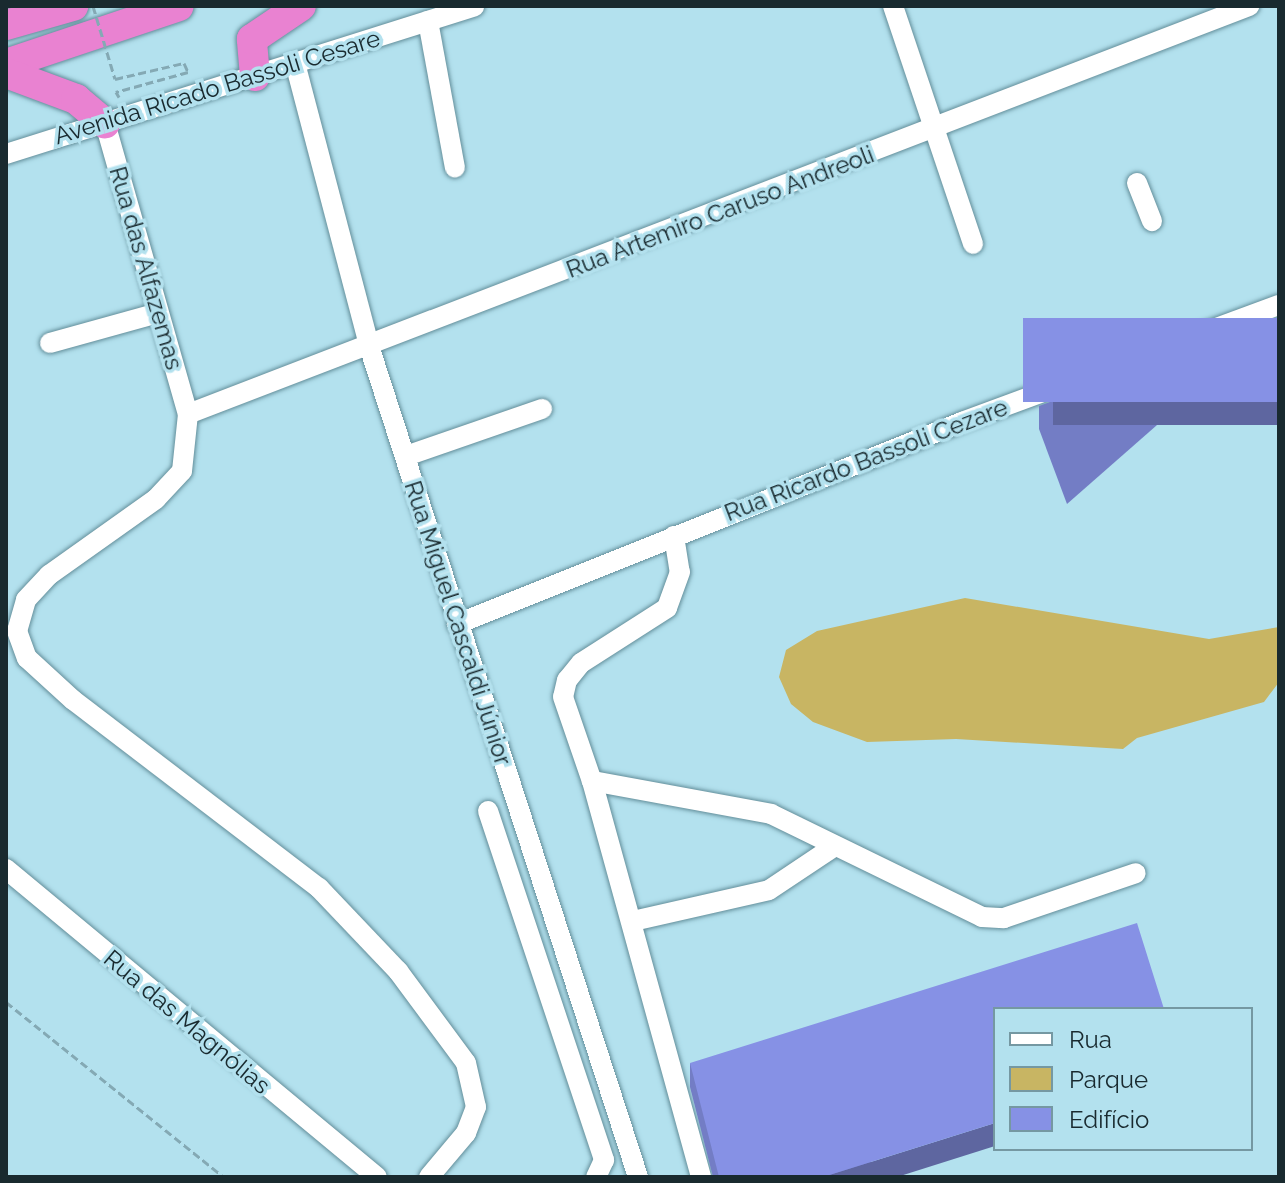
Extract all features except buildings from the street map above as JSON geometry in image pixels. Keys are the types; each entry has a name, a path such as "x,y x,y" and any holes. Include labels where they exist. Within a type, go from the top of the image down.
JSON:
{"highway":[{"path":"6,25 73,6"},
{"path":"6,64 179,6"},
{"path":"255,76 252,39 301,6"},
{"path":"6,73 118,118"}],"street":[{"name":"Avenida Ricado Bassoli Cesare","path":"6,154 474,6"},
{"path":"893,6 931,130 973,244"},
{"name":"Rua Artemiro Caruso Andreoli","path":"188,414 1249,6"},
{"path":"428,21 455,168"},
{"name":"Rua Miguel Cascaldi Júnior","path":"295,63 369,346 638,1177"},
{"name":"Rua das Alfazemas","path":"118,118 158,313 188,414"},
{"path":"1137,183 1152,221"},
{"name":"Rua Ricardo Bassoli Cezare","path":"457,624 674,536 1279,305"},
{"path":"50,343 158,313"},
{"path":"406,456 542,409"},
{"path":"188,414 182,471 174,483 49,575 26,600 17,631 27,658 73,700 319,888 398,971 466,1063 476,1107 466,1133 429,1177"},
{"path":"674,536 680,572 672,601 581,663 567,680 563,697 592,781 633,921 701,1177"},
{"path":"592,781 771,814 982,917 1004,918 1136,873"},
{"path":"488,811 604,1160 596,1177"},
{"path":"633,921 769,890 835,846"},
{"name":"Rua das Magnólias","path":"6,869 374,1175"}],"path":[{"path":"93,6 115,79 184,63 188,72 116,92 118,118"},
{"path":"6,1002 224,1177"}],"green space":[{"path":"965,598 1209,639 1279,627 1279,682 1264,702 1137,738 1123,749 956,739 867,742 813,722 791,704 779,677 786,650 817,631"}]}
